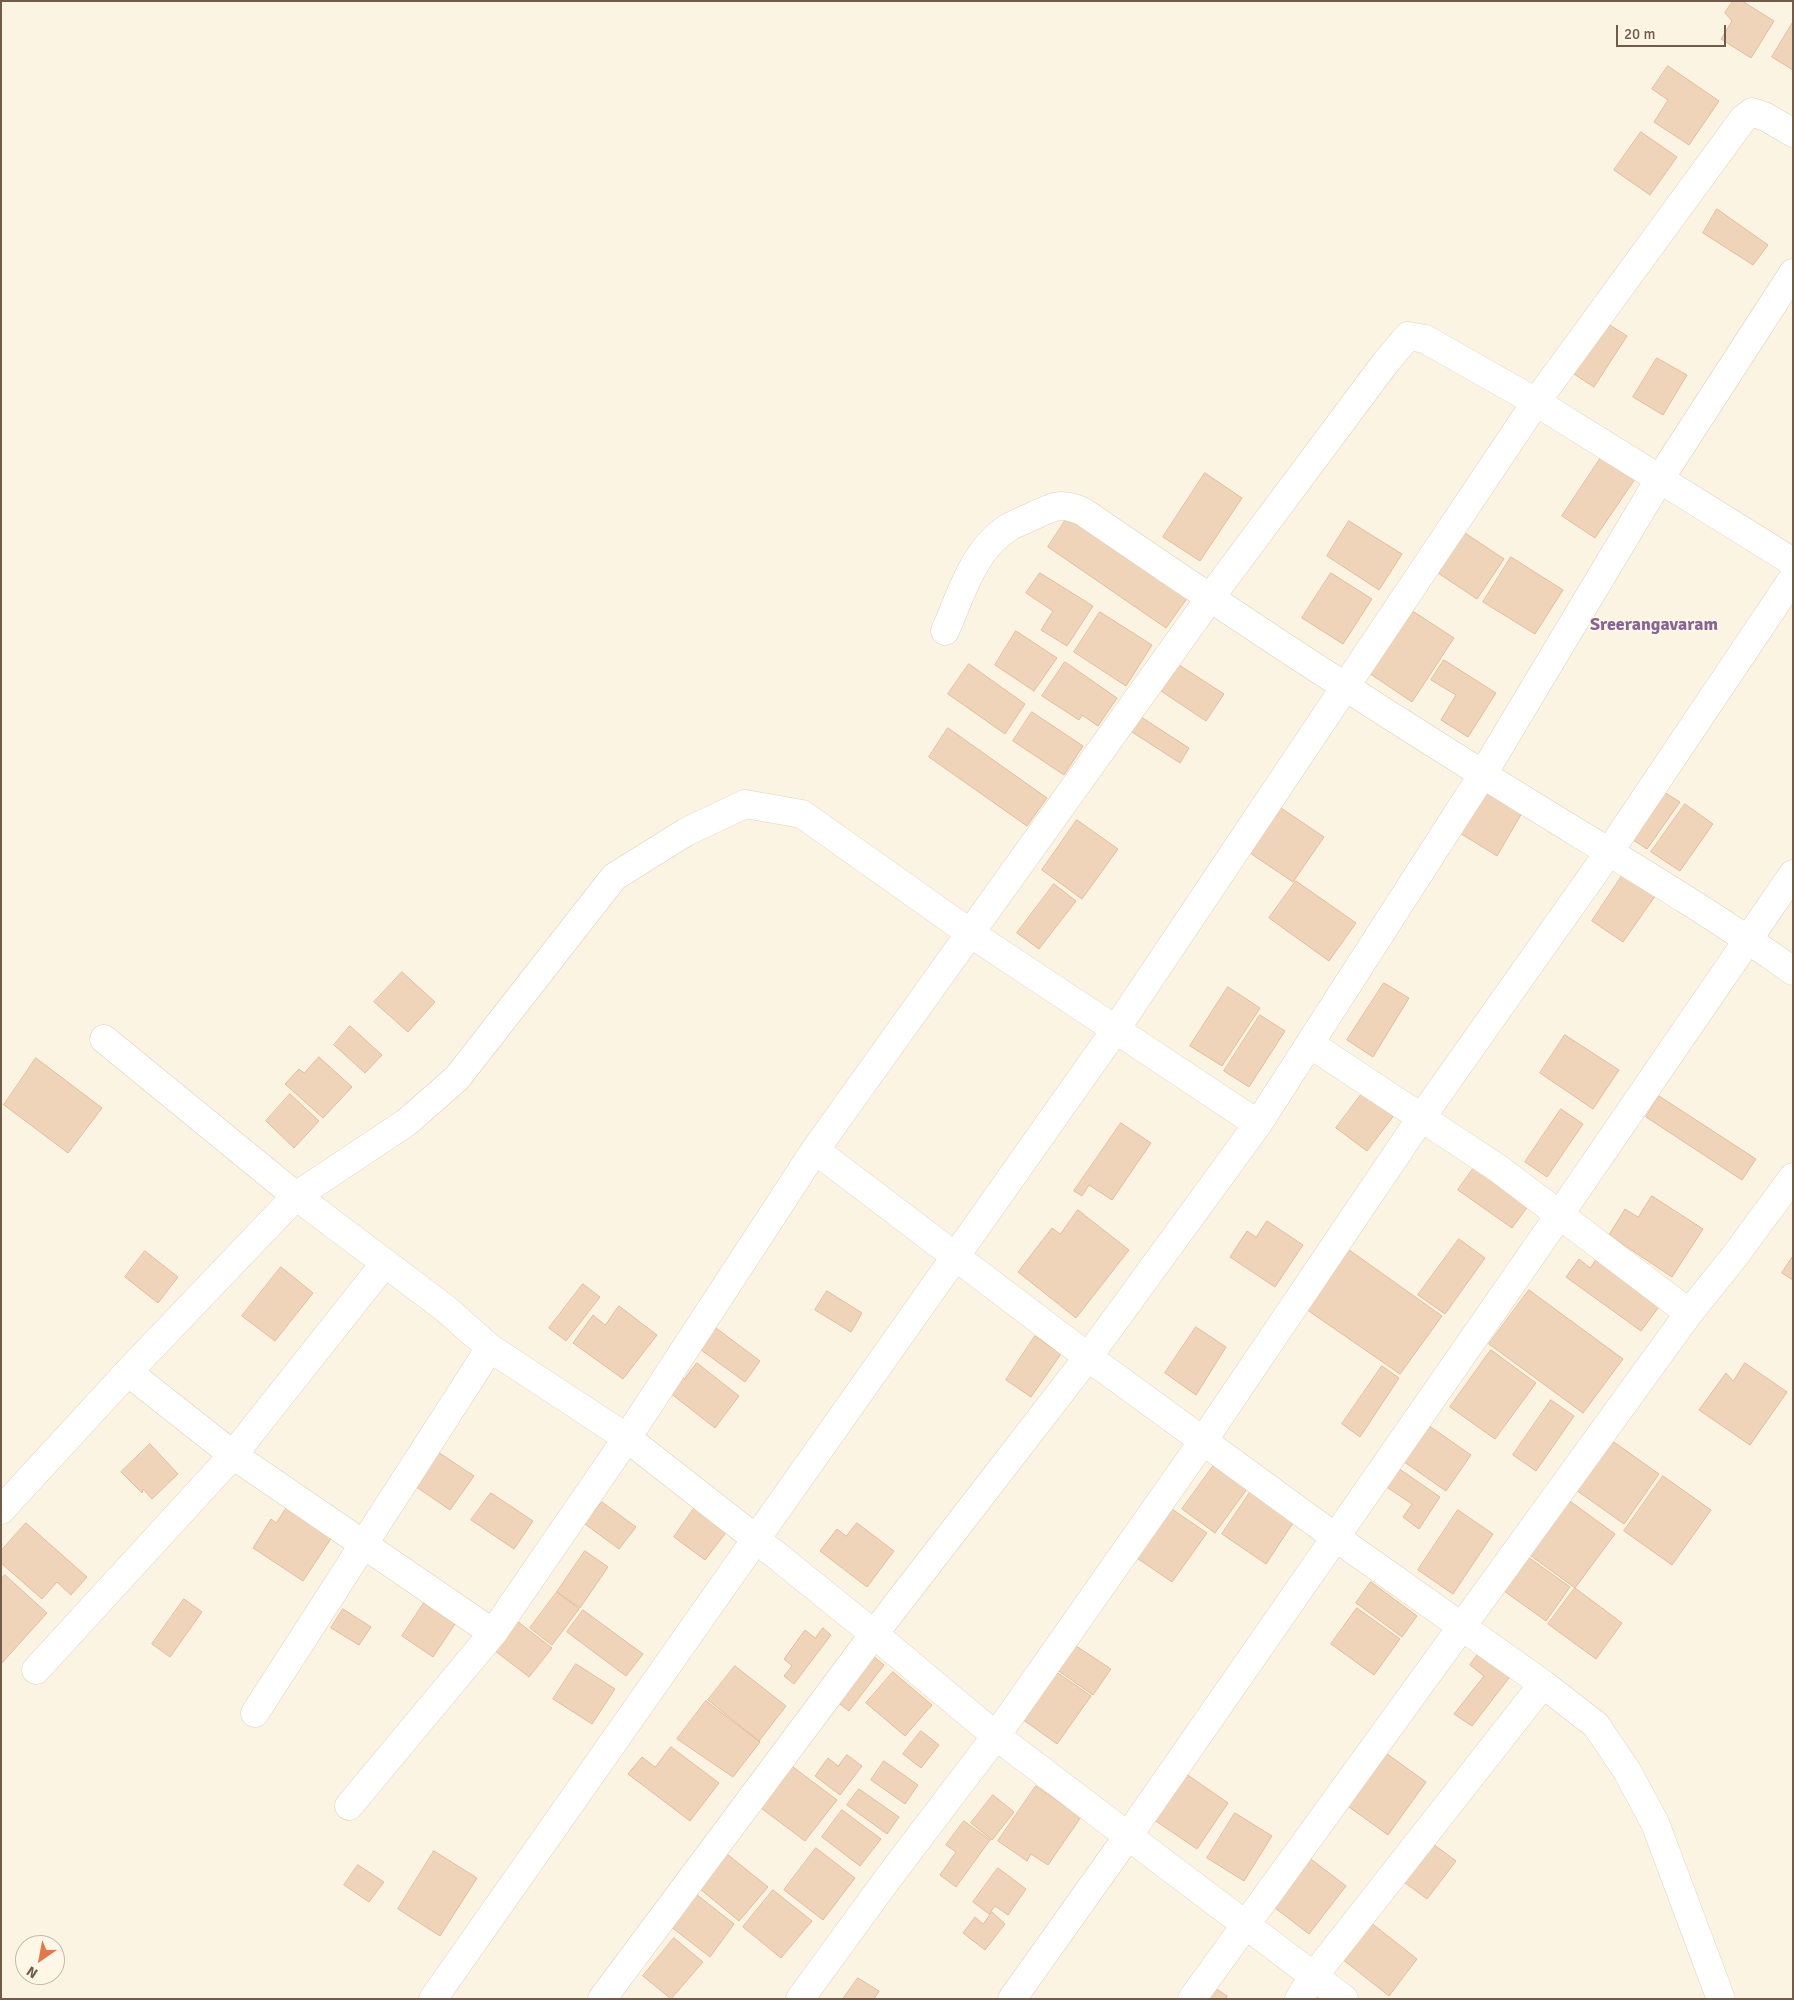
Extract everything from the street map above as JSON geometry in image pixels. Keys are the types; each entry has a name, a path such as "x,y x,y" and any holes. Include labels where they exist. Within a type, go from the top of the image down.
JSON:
{"street":[{"path":"434,1999 1116,1029 1536,402 1743,119 1752,112 1766,116 1793,133"},
{"path":"602,1999 874,1634 1088,1357 1258,1124 1483,774 1659,480 1793,273"},
{"path":"349,1806 493,1633 627,1438 815,1150 1210,598 1386,362 1408,336 1424,339 1536,402 1793,562"},
{"path":"945,631 968,576 987,548 1010,527 1056,505 1069,505 1082,511 1210,598 1483,774 1748,939 1793,971"},
{"path":"800,1999 889,1877 996,1736 1203,1440 1421,1118 1609,852 1793,578"},
{"path":"1,1510 128,1372 296,1196 407,1122 457,1078 614,877 686,832 745,804 802,814 970,933 1258,1124"},
{"path":"1012,1999 1128,1836 1560,1214 1793,874"},
{"path":"104,1039 296,1196 446,1309 490,1348 627,1438 874,1634 996,1736 1244,1925 1306,1988 1344,1999"},
{"path":"1310,1044 1499,1169 1689,1313"},
{"path":"815,1150 1088,1357 1335,1537 1543,1684 1596,1725 1627,1771 1655,1823 1721,1999"},
{"path":"1192,1999 1689,1313 1734,1257 1793,1177"},
{"path":"36,1670 233,1455 385,1263"},
{"path":"255,1713 490,1348"},
{"path":"128,1372 233,1455 493,1633"},
{"path":"1306,1988 1543,1684"}],"building":[{"path":"1733,1 1742,1 1774,21 1751,58 1721,39 1732,21 1725,13"},
{"path":"1793,22 1793,70 1772,57"},
{"path":"1668,66 1719,101 1689,145 1654,122 1668,100 1652,89"},
{"path":"1641,132 1677,157 1650,195 1614,170"},
{"path":"1717,209 1768,245 1753,265 1703,233"},
{"path":"1602,320 1627,336 1594,387 1566,369"},
{"path":"1657,358 1687,375 1663,415 1633,397"},
{"path":"1602,456 1635,479 1595,538 1562,516"},
{"path":"1205,473 1242,498 1200,561 1163,537"},
{"path":"1069,515 1188,597 1166,628 1048,547"},
{"path":"1349,521 1402,554 1379,590 1327,556"},
{"path":"1459,529 1504,559 1477,599 1432,569"},
{"path":"1511,557 1563,590 1535,634 1483,602"},
{"path":"1040,573 1093,606 1067,646 1041,630 1053,611 1026,593"},
{"path":"1331,573 1372,599 1343,644 1302,618"},
{"path":"1408,608 1454,638 1412,702 1366,671"},
{"path":"1100,612 1152,645 1126,686 1074,652"},
{"path":"1016,631 1057,658 1034,691 995,665"},
{"path":"1444,660 1496,693 1468,737 1441,720 1456,695 1431,680"},
{"path":"1065,662 1117,698 1098,726 1082,715 1079,720 1042,696"},
{"path":"969,664 1025,704 1005,734 948,694"},
{"path":"1179,665 1224,694 1206,721 1161,691"},
{"path":"1032,712 1083,746 1064,775 1013,741"},
{"path":"1138,715 1189,748 1180,763 1129,730"},
{"path":"948,728 1047,798 1027,826 929,757"},
{"path":"1485,781 1526,806 1497,856 1455,830"},
{"path":"1656,787 1680,802 1647,849 1624,834"},
{"path":"1685,804 1713,824 1680,871 1651,852"},
{"path":"1281,808 1324,837 1293,882 1250,853"},
{"path":"1077,820 1118,849 1082,899 1042,870"},
{"path":"1626,870 1658,892 1623,942 1592,921"},
{"path":"1296,881 1356,923 1329,961 1269,918"},
{"path":"1054,884 1076,901 1039,949 1017,933"},
{"path":"402,972 435,1002 408,1032 374,1002"},
{"path":"1384,983 1409,998 1373,1057 1347,1040"},
{"path":"1228,987 1260,1008 1222,1066 1190,1046"},
{"path":"1260,1015 1285,1031 1249,1087 1224,1071"},
{"path":"350,1026 382,1055 365,1073 334,1045"},
{"path":"1565,1035 1619,1070 1593,1109 1540,1073"},
{"path":"319,1057 352,1087 323,1118 285,1084 299,1069 304,1073"},
{"path":"36,1058 102,1108 68,1153 4,1105"},
{"path":"1367,1087 1398,1110 1367,1151 1336,1128"},
{"path":"290,1094 319,1121 294,1148 266,1121"},
{"path":"1659,1096 1756,1159 1742,1180 1646,1117"},
{"path":"1561,1109 1583,1124 1547,1177 1525,1162"},
{"path":"1121,1123 1151,1143 1112,1200 1089,1185 1082,1196 1074,1191"},
{"path":"1480,1159 1534,1198 1512,1228 1458,1190"},
{"path":"1652,1196 1703,1229 1672,1277 1609,1235 1625,1209 1638,1217"},
{"path":"1078,1210 1129,1250 1076,1318 1018,1272 1052,1228 1060,1234"},
{"path":"1267,1221 1303,1245 1275,1287 1230,1257 1247,1231 1256,1237"},
{"path":"1459,1239 1485,1258 1445,1314 1418,1295"},
{"path":"1345,1247 1442,1316 1400,1374 1303,1307"},
{"path":"145,1251 178,1277 158,1303 125,1277"},
{"path":"1600,1254 1664,1300 1641,1331 1566,1277 1579,1259 1590,1268"},
{"path":"1793,1256 1793,1280 1782,1273"},
{"path":"281,1267 313,1293 275,1341 242,1316"},
{"path":"583,1284 600,1297 566,1341 549,1328"},
{"path":"1529,1290 1623,1359 1583,1413 1489,1344"},
{"path":"827,1291 862,1313 851,1332 815,1310"},
{"path":"619,1306 657,1335 623,1379 573,1343 593,1315 605,1325"},
{"path":"708,1322 760,1361 745,1382 693,1344"},
{"path":"1196,1327 1226,1347 1196,1395 1165,1373"},
{"path":"1035,1336 1061,1354 1031,1397 1006,1380"},
{"path":"1491,1350 1536,1383 1495,1439 1450,1407"},
{"path":"697,1363 739,1396 715,1428 665,1389 678,1372 684,1379"},
{"path":"1745,1363 1787,1392 1750,1445 1699,1410 1726,1373 1733,1381"},
{"path":"1382,1366 1399,1378 1360,1437 1342,1424"},
{"path":"1551,1400 1574,1416 1536,1471 1513,1455"},
{"path":"1425,1423 1471,1455 1446,1491 1400,1459"},
{"path":"1611,1440 1659,1474 1624,1524 1576,1490"},
{"path":"150,1444 178,1474 152,1499 143,1489 142,1493 121,1472"},
{"path":"438,1452 474,1476 450,1510 415,1486"},
{"path":"1217,1461 1250,1485 1215,1533 1182,1509"},
{"path":"1395,1466 1440,1497 1419,1529 1403,1517 1412,1504 1382,1484"},
{"path":"1663,1476 1711,1510 1672,1565 1624,1531"},
{"path":"1253,1488 1297,1517 1266,1564 1222,1534"},
{"path":"491,1493 533,1521 514,1549 471,1520"},
{"path":"1563,1496 1615,1534 1575,1588 1523,1550"},
{"path":"602,1502 636,1527 619,1549 585,1524"},
{"path":"1163,1503 1207,1533 1172,1582 1128,1552"},
{"path":"289,1504 334,1534 303,1581 253,1548 271,1519 276,1523"},
{"path":"695,1507 727,1531 705,1560 674,1537"},
{"path":"1458,1510 1493,1534 1453,1594 1418,1570"},
{"path":"26,1523 87,1577 71,1595 57,1582 42,1599 1,1563 1,1551"},
{"path":"857,1523 894,1551 867,1587 820,1551 837,1529 846,1536"},
{"path":"585,1551 608,1567 580,1608 557,1592"},
{"path":"1521,1552 1570,1587 1546,1621 1497,1586"},
{"path":"5,1575 47,1613 1,1664 1,1579"},
{"path":"1371,1582 1417,1616 1402,1637 1356,1603"},
{"path":"1575,1588 1622,1623 1596,1659 1548,1624"},
{"path":"557,1592 579,1609 552,1645 530,1628"},
{"path":"184,1599 202,1612 170,1657 152,1644"},
{"path":"424,1603 455,1624 433,1657 402,1636"},
{"path":"1357,1608 1400,1639 1374,1675 1331,1644"},
{"path":"343,1609 371,1627 359,1645 331,1628"},
{"path":"583,1610 643,1654 626,1676 567,1632"},
{"path":"513,1618 552,1648 529,1677 490,1647"},
{"path":"823,1628 831,1635 794,1684 784,1676 792,1666 784,1659 805,1630 815,1638"},
{"path":"1070,1642 1111,1669 1093,1695 1053,1667"},
{"path":"1481,1650 1512,1674 1472,1726 1454,1714 1484,1676 1470,1665"},
{"path":"867,1651 884,1665 849,1711 836,1701"},
{"path":"576,1664 615,1689 592,1724 553,1699"},
{"path":"735,1666 786,1706 759,1741 708,1700"},
{"path":"1052,1669 1091,1696 1057,1744 1018,1716"},
{"path":"893,1672 932,1705 905,1736 866,1703"},
{"path":"706,1701 760,1742 733,1777 677,1739"},
{"path":"921,1731 939,1745 921,1768 903,1754"},
{"path":"671,1747 719,1783 690,1821 628,1774 642,1757 655,1767"},
{"path":"1383,1751 1426,1782 1388,1835 1345,1804"},
{"path":"847,1755 862,1766 840,1795 815,1776 828,1758 838,1766"},
{"path":"884,1761 918,1785 905,1804 871,1780"},
{"path":"789,1764 837,1800 805,1841 757,1805"},
{"path":"1179,1769 1228,1803 1197,1849 1147,1815"},
{"path":"1036,1786 1081,1817 1048,1865 1031,1854 1027,1861 998,1841"},
{"path":"859,1789 899,1817 887,1834 847,1805"},
{"path":"993,1795 1014,1812 992,1840 971,1823"},
{"path":"842,1810 881,1839 860,1866 822,1837"},
{"path":"1235,1813 1272,1836 1244,1881 1207,1858"},
{"path":"964,1821 990,1840 956,1887 940,1875 956,1852 946,1845"},
{"path":"1433,1844 1456,1861 1427,1899 1404,1882"},
{"path":"816,1848 855,1878 823,1920 784,1890"},
{"path":"434,1851 477,1878 440,1936 398,1909"},
{"path":"1303,1853 1346,1886 1309,1934 1266,1901"},
{"path":"727,1854 768,1887 739,1921 699,1888"},
{"path":"358,1865 384,1882 369,1902 344,1885"},
{"path":"998,1868 1026,1889 1008,1915 995,1906 989,1914 973,1902"},
{"path":"773,1890 812,1921 781,1958 743,1927"},
{"path":"696,1894 734,1924 710,1957 666,1923"},
{"path":"992,1912 1005,1924 985,1950 963,1933 975,1917 983,1924"},
{"path":"1365,1918 1417,1959 1389,1996 1337,1955"},
{"path":"674,1938 703,1962 671,1999 643,1976"},
{"path":"858,1978 879,1991 874,1999 843,1999"},
{"path":"1206,1982 1227,1996 1226,1999 1195,1999"}],"district":[{"name":"Sreerangavaram","path":"1654,625"}]}
